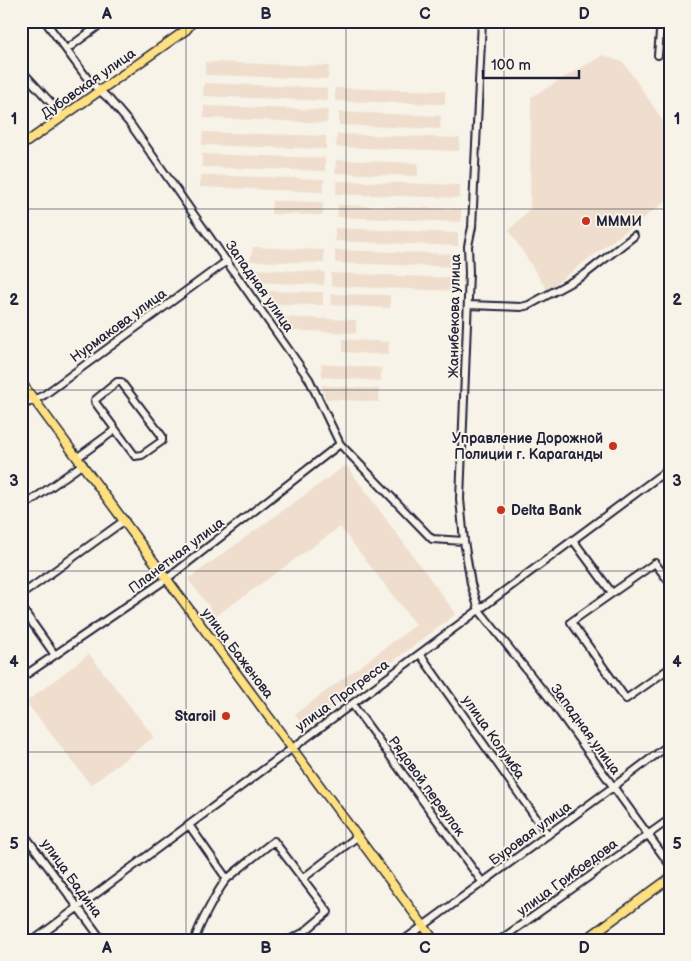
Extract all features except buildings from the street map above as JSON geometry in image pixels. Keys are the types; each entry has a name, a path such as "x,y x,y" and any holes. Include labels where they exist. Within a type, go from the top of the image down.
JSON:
{"main road":[{"name":"Дубовская улица","path":"21,146 186,30 193,21"},
{"name":"улица Баженова","path":"21,382 168,578 434,940"},
{"path":"585,940 670,878"}],"street":[{"name":"Западная улица","path":"45,21 90,82 100,89 131,125 227,261 309,379 340,444 432,539 464,541"},
{"path":"67,49 105,21"},
{"name":"Жанибекова улица","path":"479,610 471,584 460,498 468,305 468,246 472,227 482,21"},
{"path":"658,55 661,21"},
{"path":"21,70 62,116"},
{"path":"468,305 529,305 584,275 634,236"},
{"name":"Нурмакова улица","path":"21,406 44,395 227,261"},
{"path":"120,381 163,438 137,457 115,430 95,401 120,381"},
{"path":"21,508 115,430"},
{"name":"Планетная улица","path":"21,678 168,578 340,444"},
{"name":"улица Прогресса","path":"34,940 292,747 668,472"},
{"path":"21,596 125,520"},
{"path":"573,540 612,593"},
{"path":"669,670 626,699 571,622 655,563 670,583"},
{"path":"21,608 55,655"},
{"name":"Западная улица","path":"479,610 549,698 670,865"},
{"name":"улица Колумба","path":"420,654 548,835"},
{"name":"Рядовой переулок","path":"352,704 483,883"},
{"name":"Буровая улица","path":"404,940 670,744"},
{"name":"улица Грибоедова","path":"500,940 670,819"},
{"path":"188,825 228,879"},
{"name":"улица Бадина","path":"21,830 102,940"},
{"path":"302,879 358,836"},
{"path":"195,940 199,925 228,879 257,853 274,841 328,912 303,933 289,940"}],"shaded area":[{"path":"603,55 624,63 670,131 670,198 547,290 509,230 530,209 531,97"},
{"path":"205,62 329,66 328,79 205,75"},
{"path":"204,83 327,88 327,101 203,96"},
{"path":"335,88 445,91 445,104 335,101"},
{"path":"204,106 328,110 327,123 204,118"},
{"path":"339,112 441,116 440,129 339,125"},
{"path":"203,132 326,136 326,149 202,145"},
{"path":"337,134 460,138 459,151 336,147"},
{"path":"202,154 325,158 325,171 202,167"},
{"path":"336,160 418,163 418,176 335,173"},
{"path":"200,175 324,179 323,192 200,187"},
{"path":"337,181 460,185 460,198 336,194"},
{"path":"272,201 323,202 323,215 271,214"},
{"path":"338,205 461,209 461,222 337,217"},
{"path":"335,228 458,233 458,246 335,241"},
{"path":"253,247 324,250 324,263 250,261"},
{"path":"335,250 458,254 458,267 335,263"},
{"path":"253,269 325,272 324,285 250,282"},
{"path":"331,273 455,278 454,291 331,286"},
{"path":"263,291 323,292 323,305 272,304"},
{"path":"330,294 390,295 390,308 331,305"},
{"path":"279,317 356,320 356,333 283,330"},
{"path":"343,339 389,342 388,355 343,352"},
{"path":"321,364 381,368 381,381 322,377"},
{"path":"322,385 379,389 379,402 325,399"},
{"path":"346,465 456,614 304,728 295,714 416,625 340,527 216,616 188,579"},
{"path":"89,654 154,737 91,785 26,702"}],"place":[{"name":"МММИ","path":"586,221"},
{"name":"Управление Дорожной Полиции г. Караганды","path":"613,446"},
{"name":"Delta Bank","path":"501,510"},
{"name":"Staroil","path":"226,716"}]}
